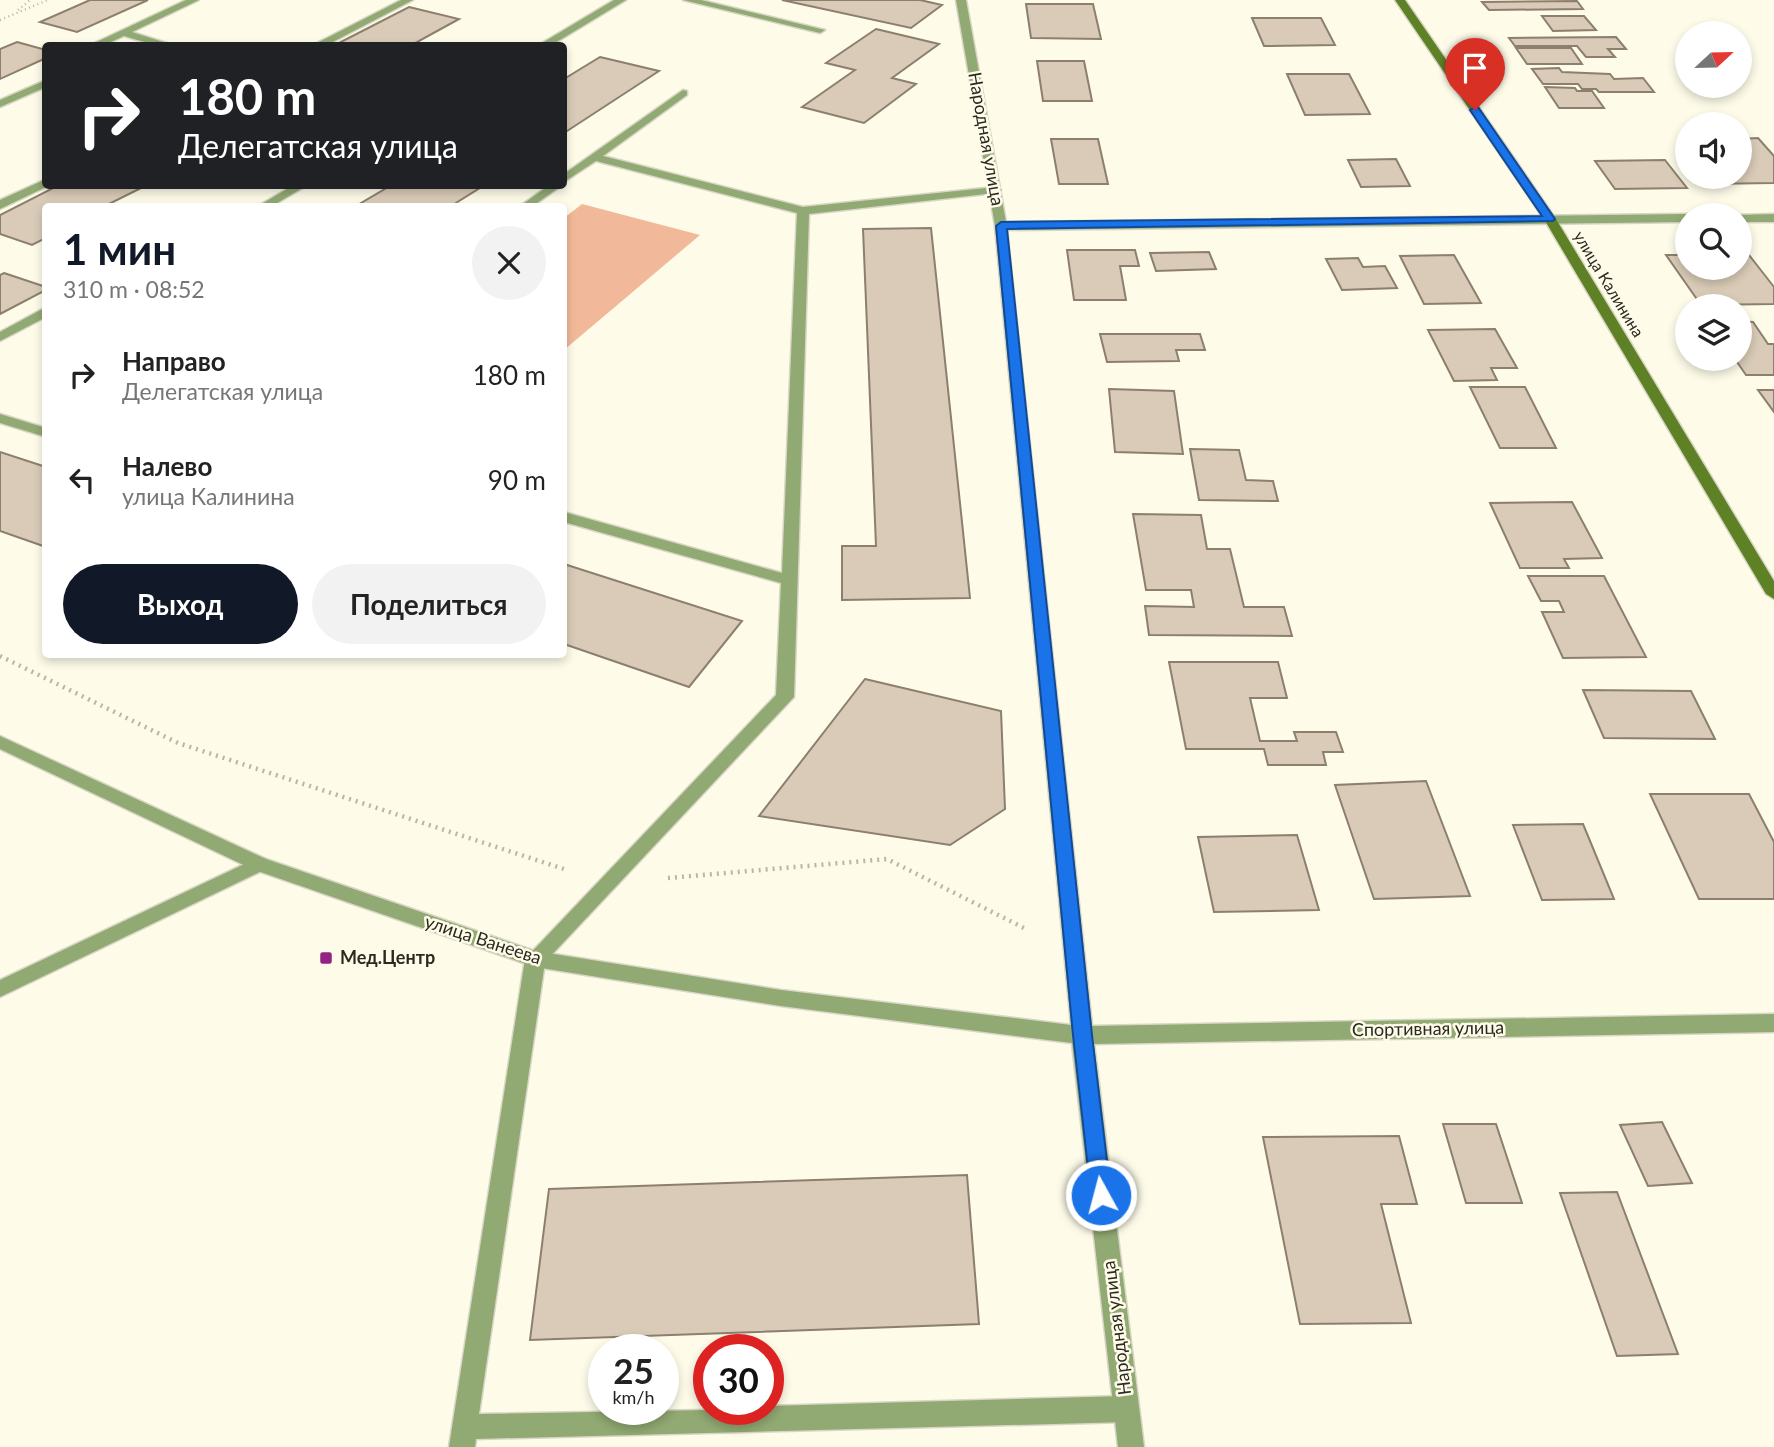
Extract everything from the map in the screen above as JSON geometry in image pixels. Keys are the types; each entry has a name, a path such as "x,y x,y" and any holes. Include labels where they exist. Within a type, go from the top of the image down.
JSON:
{"street":[{"path":"101,42 194,0"},
{"path":"324,42 408,0"},
{"path":"549,42 621,0"},
{"path":"688,0 820,30"},
{"name":"Народная улица","path":"961,0 1001,226 1082,1035 1131,1447"},
{"name":"улица Калинина","path":"1400,0 1549,219 1774,594"},
{"path":"122,32 157,42"},
{"path":"0,104 42,85"},
{"path":"567,177 683,93"},
{"path":"594,157 803,211 995,190"},
{"path":"0,205 42,184"},
{"path":"269,203 295,189"},
{"path":"530,203 551,189"},
{"path":"803,211 785,697 535,959 463,1437 1126,1409"},
{"path":"1001,226 1675,218"},
{"path":"1752,218 1774,218"},
{"path":"0,337 42,313"},
{"path":"0,418 42,432"},
{"path":"567,518 789,580"},
{"name":"улица Ванеева","path":"0,742 259,864 535,959 781,998 1082,1035"},
{"path":"0,989 259,864"},
{"name":"Спортивная улица","path":"1082,1035 1774,1023"}],"path":[{"path":"12,15 30,0"},
{"path":"0,20 48,0"},
{"path":"0,656 178,743 607,883 887,859 1024,928"}],"shaded area":[{"path":"582,204 700,235 567,347 567,216"}],"building":[{"path":"90,0 148,0 77,32 40,22"},
{"path":"782,0 920,0 942,5 911,28"},
{"path":"1577,1 1583,9 1489,10 1482,2"},
{"path":"1026,4 1093,4 1101,39 1031,38"},
{"path":"409,7 459,19 417,42 341,42"},
{"path":"1542,16 1584,16 1596,30 1553,31"},
{"path":"1252,18 1321,18 1335,45 1264,46"},
{"path":"876,29 939,44 892,78 916,84 864,123 802,107 855,70 826,63"},
{"path":"1616,37 1626,49 1608,49 1615,57 1586,57 1577,46 1515,46 1509,38"},
{"path":"17,42 42,49 42,60 0,79 0,49"},
{"path":"1516,48 1571,48 1582,64 1527,64"},
{"path":"600,57 659,71 567,131 567,77"},
{"path":"1037,61 1084,61 1092,101 1043,101"},
{"path":"1559,68 1562,72 1610,74 1614,79 1643,78 1654,92 1599,92 1596,89 1582,89 1578,84 1543,84 1532,69"},
{"path":"1287,74 1349,74 1370,114 1305,115"},
{"path":"1545,87 1592,91 1604,108 1559,108"},
{"path":"1752,138 1758,138 1774,156 1774,183 1752,183"},
{"path":"1051,139 1098,139 1108,184 1059,184"},
{"path":"1396,159 1410,186 1361,187 1348,160"},
{"path":"1665,160 1675,173 1675,188 1615,189 1595,161"},
{"path":"51,189 139,189 111,203 42,203 42,240 32,245 0,234 0,215"},
{"path":"385,189 478,189 456,203 361,203"},
{"path":"931,228 970,598 842,600 842,546 876,546 863,229"},
{"path":"1067,250 1135,250 1139,266 1120,266 1126,300 1074,300"},
{"path":"1209,252 1216,269 1156,271 1150,253"},
{"path":"1454,255 1481,303 1424,304 1400,256"},
{"path":"1666,255 1675,255 1675,268"},
{"path":"1358,258 1363,267 1385,266 1397,288 1342,290 1326,259"},
{"path":"1752,259 1774,287 1774,304 1752,304 1752,294 1693,294 1684,280 1752,280"},
{"path":"4,273 42,286 42,292 0,314 0,275"},
{"path":"1753,322 1768,344 1774,344 1774,375 1746,375 1743,371 1752,371"},
{"path":"1495,329 1517,368 1491,368 1497,380 1454,381 1428,330"},
{"path":"1100,334 1200,334 1205,350 1176,350 1179,361 1107,362"},
{"path":"1470,387 1525,387 1556,448 1500,448"},
{"path":"1109,389 1174,391 1183,454 1115,452"},
{"path":"1758,390 1774,390 1774,412"},
{"path":"1190,449 1239,450 1246,480 1273,481 1278,501 1199,500"},
{"path":"0,452 42,466 42,546 0,531"},
{"path":"1572,502 1602,558 1564,559 1569,568 1520,568 1490,503"},
{"path":"1133,514 1201,515 1207,549 1230,549 1244,607 1284,607 1292,636 1149,635 1145,606 1194,607 1191,590 1146,590"},
{"path":"567,565 742,621 689,687 567,645"},
{"path":"1528,576 1604,576 1646,657 1563,658 1542,612 1564,612 1559,601 1541,601"},
{"path":"1169,662 1278,662 1287,698 1250,698 1260,741 1297,741 1294,732 1336,732 1343,752 1323,752 1326,765 1268,765 1264,749 1186,749"},
{"path":"865,679 1001,711 1005,809 950,845 759,816"},
{"path":"1583,690 1691,691 1715,739 1604,738"},
{"path":"1426,781 1470,896 1374,899 1335,785"},
{"path":"1650,794 1749,794 1774,842 1774,899 1699,899"},
{"path":"1583,824 1614,899 1542,900 1513,825"},
{"path":"1297,835 1319,910 1214,912 1198,837"},
{"path":"1662,1122 1692,1183 1648,1186 1620,1125"},
{"path":"1443,1124 1496,1124 1522,1203 1466,1203"},
{"path":"1399,1136 1417,1204 1381,1204 1411,1323 1300,1324 1263,1137"},
{"path":"967,1175 979,1324 679,1335 588,1334 588,1338 530,1340 549,1189"},
{"path":"1617,1192 1678,1354 1617,1356 1560,1193"}],"place":[{"name":"Мед.Центр","path":"326,958"}],"route":[{"path":"1101,1195 1082,1035 1001,226 1549,219 1475,110"}]}
